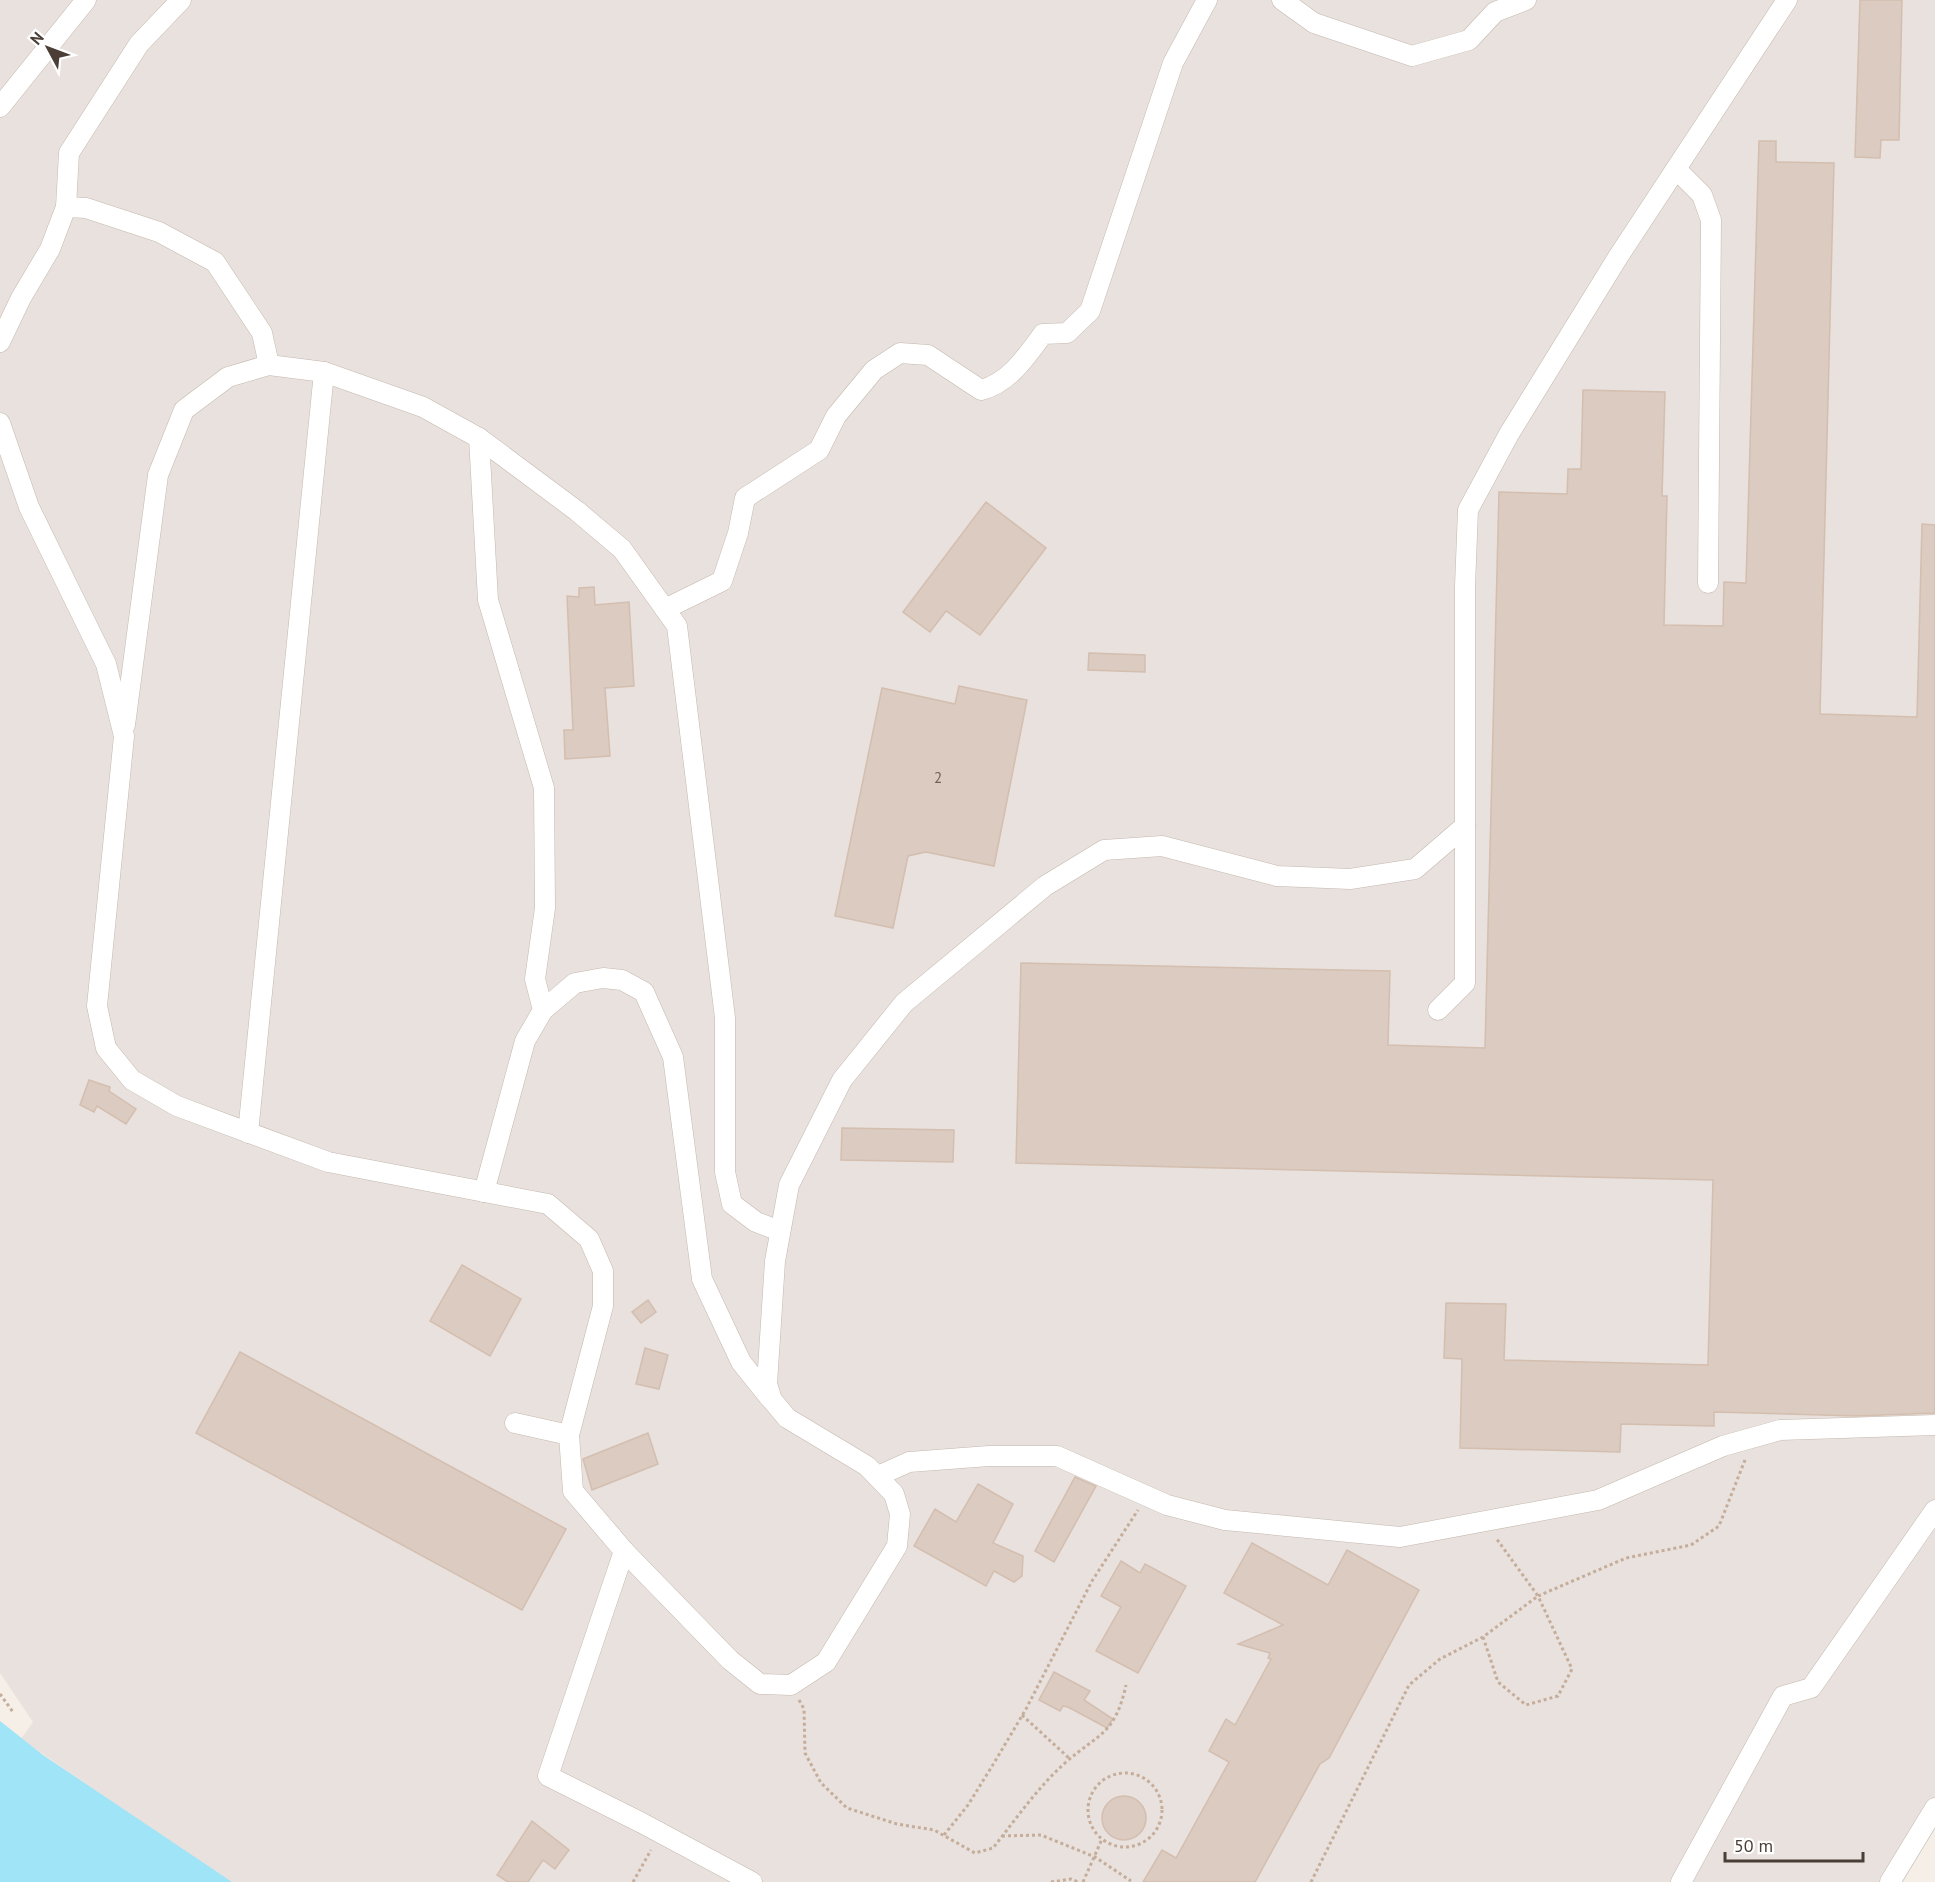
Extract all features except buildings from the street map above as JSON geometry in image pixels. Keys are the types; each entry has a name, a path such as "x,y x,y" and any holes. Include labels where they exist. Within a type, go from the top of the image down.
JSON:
{"street":[{"path":"0,107 86,0"},
{"path":"0,342 21,298 50,249 66,207 69,153 139,44 181,0"},
{"path":"665,609 722,581 738,533 745,498 819,450 836,416 874,370 900,353 928,355 981,390 997,386 1023,361 1043,334 1067,333 1090,311 1173,63 1207,0"},
{"path":"1282,0 1314,23 1412,56 1469,40 1495,12 1526,0"},
{"path":"1438,1010 1465,983 1465,597 1468,510 1515,424 1676,168 1787,0"},
{"path":"1676,168 1702,195 1711,220 1708,583"},
{"path":"66,207 86,208 159,232 214,262 262,333 268,365"},
{"path":"484,1192 525,1041 543,1010 575,983 603,978 622,980 644,992 673,1057 702,1279 741,1362 787,1418 867,1466 878,1476 894,1494 900,1514 897,1546 826,1662 791,1685 759,1683 730,1660 624,1551 573,1491 569,1435 603,1306 603,1271 589,1239 548,1204 484,1192 328,1162 177,1106 132,1080 106,1048 97,1006 124,736 158,475 184,410 228,377 268,365 324,372 423,407 479,438 577,511 622,549 677,626 725,1018 725,1172 732,1204 756,1222 780,1231"},
{"path":"248,1133 324,372"},
{"path":"0,423 29,507 106,664 124,736"},
{"path":"479,438 488,600 544,788 545,908 535,979 543,1010"},
{"path":"772,1400 766,1384 775,1261 789,1185 842,1080 904,1003 1045,886 1104,850 1162,846 1277,876 1350,879 1415,869 1465,826"},
{"path":"515,1423 569,1435"},
{"path":"878,1476 909,1462 989,1456 1057,1456 1167,1505 1225,1520 1400,1537 1598,1500 1724,1446 1780,1430 1935,1425"},
{"path":"1682,1882 1783,1696 1811,1688 1935,1510"},
{"path":"624,1551 548,1776 660,1832 752,1882"},
{"path":"1890,1882 1935,1808"}],"path":[{"path":"1311,1882 1409,1685 1440,1659 1483,1637 1538,1596 1626,1558 1691,1545 1719,1526 1752,1438"},
{"path":"944,1835 968,1805 1022,1715 1092,1581 1146,1496"},
{"path":"1483,1637 1498,1682 1526,1705 1558,1696 1572,1669 1538,1596 1512,1557 1484,1522"},
{"path":"791,1685 804,1709 805,1753 821,1783 847,1808 897,1824 934,1830 975,1853 993,1848 1029,1802 1070,1759 1106,1732 1122,1705 1126,1685"},
{"path":"0,1694 13,1712"},
{"path":"1022,1715 1070,1759"},
{"path":"1119,1773 1131,1773 1152,1785 1159,1795 1161,1819 1148,1839 1125,1847 1113,1845 1102,1839 1089,1818 1091,1794 1098,1784 1119,1773"},
{"path":"639,1882 634,1881 660,1832"},
{"path":"1002,1836 1041,1835 1095,1857 1131,1881"},
{"path":"1083,1882 1102,1839"},
{"path":"1051,1882 1071,1880 1078,1882"}],"shaded area":[{"path":"0,0 1935,0 1935,1829 1903,1882 229,1882 21,1739 33,1722 0,1673"}],"water":[{"path":"0,1721 43,1755 232,1882 0,1882"}]}
